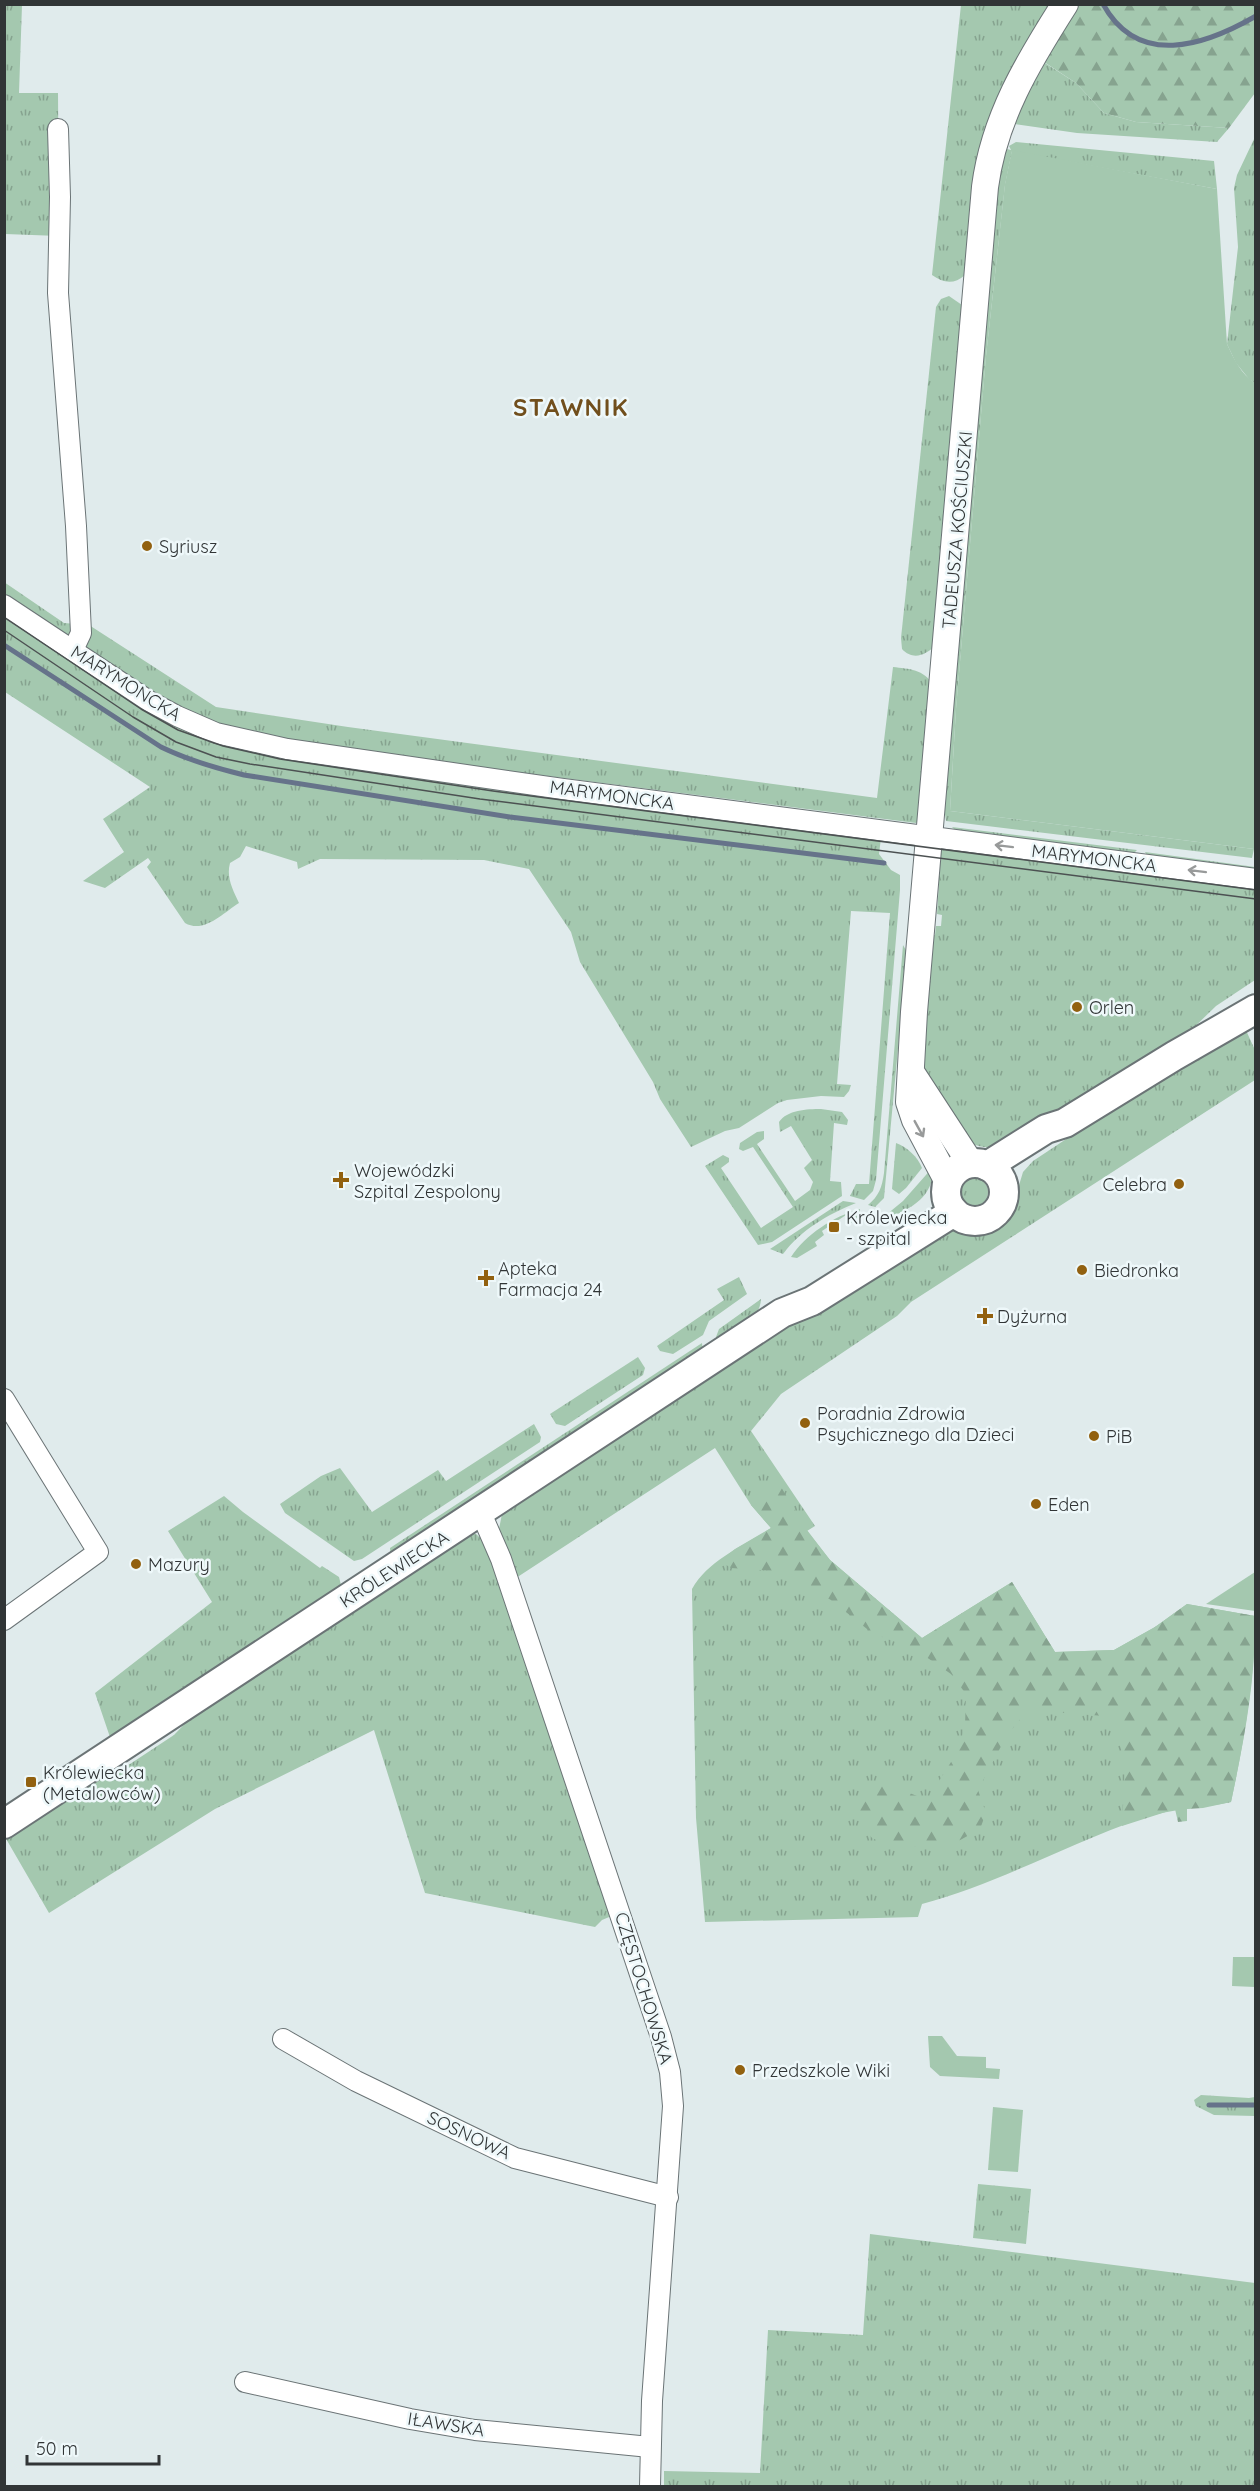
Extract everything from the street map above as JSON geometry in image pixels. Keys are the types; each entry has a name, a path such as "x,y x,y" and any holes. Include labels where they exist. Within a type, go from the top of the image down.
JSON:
{"main road":[{"path":"1173,1056 1223,1016 1256,995"},
{"path":"987,1171 1004,1197 1002,1203 993,1215 973,1221 959,1217 949,1196 957,1170 987,1171 1053,1140 1065,1123 1173,1056 1256,1009"},
{"name":"KRÓLEWIECKA","path":"4,1824 481,1513 782,1313 798,1293 949,1196"}],"street":[{"name":"TADEUSZA KOŚCIUSZKI","path":"949,1196 909,1102 914,1012 987,174 995,140 1012,93 1063,7"},
{"path":"58,129 60,197 58,293 75,514 81,633 73,650"},
{"name":"MARYMONCKA","path":"4,605 177,716 216,733 253,743 563,789 1256,879"},
{"path":"911,1072 987,1171"},
{"path":"4,1399 98,1552 4,1620"},
{"name":"CZĘSTOCHOWSKA","path":"481,1513 492,1534 509,1581 661,2037 672,2089 668,2197 657,2320 650,2487"},
{"name":"SOSNOWA","path":"283,2039 367,2086 515,2158 668,2197"},
{"name":"IŁAWSKA","path":"245,2382 410,2419 475,2430 650,2447"}],"green space":[{"path":"5,5 22,5 19,93 58,93 59,236 5,234"},
{"path":"961,5 1053,5 1029,44 965,275 953,282 948,282 932,275"},
{"path":"1075,5 1255,5 1255,93 1229,128 1136,122 1104,113 1076,83 1041,60"},
{"path":"1045,63 1076,83 1104,113 1136,122 1229,128 1217,142 1077,133 1015,124 1027,95"},
{"path":"1255,137 1255,383 1236,363 1227,344 1238,247 1234,188 1237,175"},
{"path":"1016,142 1214,161 1217,189 1012,151 1005,185 986,356 956,709 950,811 1254,849 1252,858 946,821 944,807 995,191 1003,148 1011,150 1009,146"},
{"path":"1012,150 1217,189 1227,344 1242,371 1255,383 1254,849 950,811 956,709 986,356 1005,184"},
{"path":"949,296 962,305 936,645 928,652 915,656 902,649 901,638 936,307 941,299"},
{"path":"4,582 64,623 89,625 216,707 348,727 877,798 893,667 910,669 921,673 933,685 919,821 916,823 352,751 220,726 180,710 5,596"},
{"path":"4,614 180,727 881,838 879,854 891,870 900,875 900,890 876,1180 873,1191 864,1200 850,1196 856,1184 869,1184 890,913 851,911 837,1084 851,1085 844,1097 821,1096 787,1100 778,1103 739,1128 725,1131 691,1147 660,1099 653,1082 580,962 571,932 529,869 484,860 320,859 298,869 297,862 246,846 240,857 230,863 229,868 231,884 239,903 213,921 199,926 185,923 147,867 151,862 148,858 105,888 83,881 124,852 103,819 150,787 5,692"},
{"path":"952,827 1137,850 1130,857 956,831"},
{"path":"942,848 1255,884 1255,980 1216,1006 1182,1039 1011,1143 981,1147 971,1143 923,1072 930,935 935,935 936,926 941,926 942,915 937,914 939,883 934,882 937,856"},
{"path":"1145,852 1255,867 1255,874 1149,859"},
{"path":"903,945 907,952 884,1198 875,1207 868,1205 879,1191 884,1173"},
{"path":"1255,1014 1244,1026 1255,1050 1255,1080 911,1302 897,1316 781,1394 751,1431 815,1526 807,1531 830,1560 922,1638 1012,1582 1055,1652 1114,1650 1155,1627 1187,1604 1255,1616 1248,1710 1231,1802 1163,1813 1113,1829 978,1886 922,1904 918,1917 705,1922 696,1818 692,1589 717,1561 771,1528 751,1505 715,1448 516,1578 499,1529 502,1514 853,1281 953,1229 978,1235 998,1228 1010,1215 1023,1172 1033,1161"},
{"path":"821,1109 842,1112 848,1120 847,1125 834,1123 830,1181 841,1182 842,1196 772,1242 758,1245 705,1166 723,1155 729,1158 729,1162 721,1168 761,1228 793,1207 753,1147 743,1151 739,1149 740,1143 757,1132 764,1131 764,1139 757,1144 795,1201 810,1190 813,1182 804,1168 812,1160 791,1126 780,1132 779,1122 792,1113"},
{"path":"896,1143 912,1153 922,1168 899,1194 892,1189"},
{"path":"933,1167 930,1186 926,1194 913,1205 888,1218 886,1215 903,1201"},
{"path":"974,1178 984,1182 988,1192 984,1202 974,1206 964,1202 960,1192 964,1182"},
{"path":"843,1201 856,1203 816,1224 798,1237 783,1254 770,1249"},
{"path":"860,1209 860,1217 851,1223 846,1215 822,1231 824,1235 815,1242 817,1246 797,1258 791,1257 804,1241 821,1227 840,1216"},
{"path":"739,1277 747,1294 709,1321 703,1335 673,1354 660,1351 657,1346 724,1300 717,1289"},
{"path":"761,1299 760,1307 751,1320 719,1344 716,1337 719,1329"},
{"path":"702,1343 703,1354 391,1559 390,1548"},
{"path":"638,1357 645,1368 643,1375 565,1426 556,1424 550,1414"},
{"path":"534,1424 541,1437 540,1442 362,1559 354,1561 285,1513 280,1504 321,1476 340,1468 372,1512 438,1470 446,1481"},
{"path":"781,1487 807,1530 830,1560 922,1638 1012,1582 1055,1652 1114,1650 1155,1627 1187,1604 1255,1616 1254,1663 1245,1733 1231,1802 1187,1809 1187,1821 1178,1822 1175,1809 1122,1826 1125,1768 1117,1717 1028,1710 1007,1735 978,1790 986,1813 980,1829 953,1844 923,1847 887,1845 872,1838 856,1817 863,1800 876,1786 892,1786 927,1800 958,1751 965,1726 966,1694 951,1674 916,1650 872,1633 831,1600 774,1571 731,1568 720,1561 735,1549 771,1528 751,1505"},
{"path":"224,1496 320,1568 322,1566 339,1577 342,1589 112,1743 95,1693 212,1602 168,1531"},
{"path":"465,1534 476,1534 485,1542 614,1915 602,1920 595,1927 425,1893 374,1730 215,1809 49,1913 5,1837 68,1794 130,1764 174,1735 200,1708"},
{"path":"1255,1572 1255,1611 1206,1604"},
{"path":"1233,1957 1255,1957 1255,1987 1232,1986"},
{"path":"928,2036 942,2036 957,2056 986,2057 986,2068 1000,2069 999,2079 940,2076 930,2067"},
{"path":"1201,2095 1255,2097 1255,2116 1214,2115 1196,2106 1194,2100"},
{"path":"993,2107 1023,2110 1018,2172 988,2170"},
{"path":"978,2184 1031,2189 1026,2244 973,2238"},
{"path":"870,2234 1255,2283 1255,2486 664,2486 664,2471 760,2473 768,2330 863,2335"}],"waterway":[{"path":"1103,4 1117,24 1134,37 1153,44 1173,45 1194,42 1215,36 1256,16"},
{"path":"4,645 161,747 181,756 244,775 510,817 884,863"},
{"path":"1209,2105 1256,2105"}],"tram line":[{"path":"4,617 141,709 178,730 223,746 280,759 493,791 1256,890"},
{"path":"4,630 133,717 176,742 216,757 480,799 1256,899"}],"place":[{"name":"Syriusz","path":"147,546"},
{"name":"Orlen","path":"1077,1007"},
{"name":"Wojewódzki Szpital Zespolony","path":"341,1180"},
{"name":"Celebra","path":"1179,1184"},
{"name":"Królewiecka - szpital","path":"834,1227"},
{"name":"Biedronka","path":"1082,1270"},
{"name":"Apteka Farmacja 24","path":"486,1278"},
{"name":"Dyżurna","path":"985,1316"},
{"name":"Poradnia Zdrowia Psychicznego dla Dzieci","path":"805,1423"},
{"name":"PiB","path":"1094,1436"},
{"name":"Eden","path":"1036,1504"},
{"name":"Mazury","path":"136,1564"},
{"name":"Królewiecka (Metalowców)","path":"31,1782"},
{"name":"Przedszkole Wiki","path":"740,2070"}],"district":[{"name":"STAWNIK","path":"571,407"}]}
